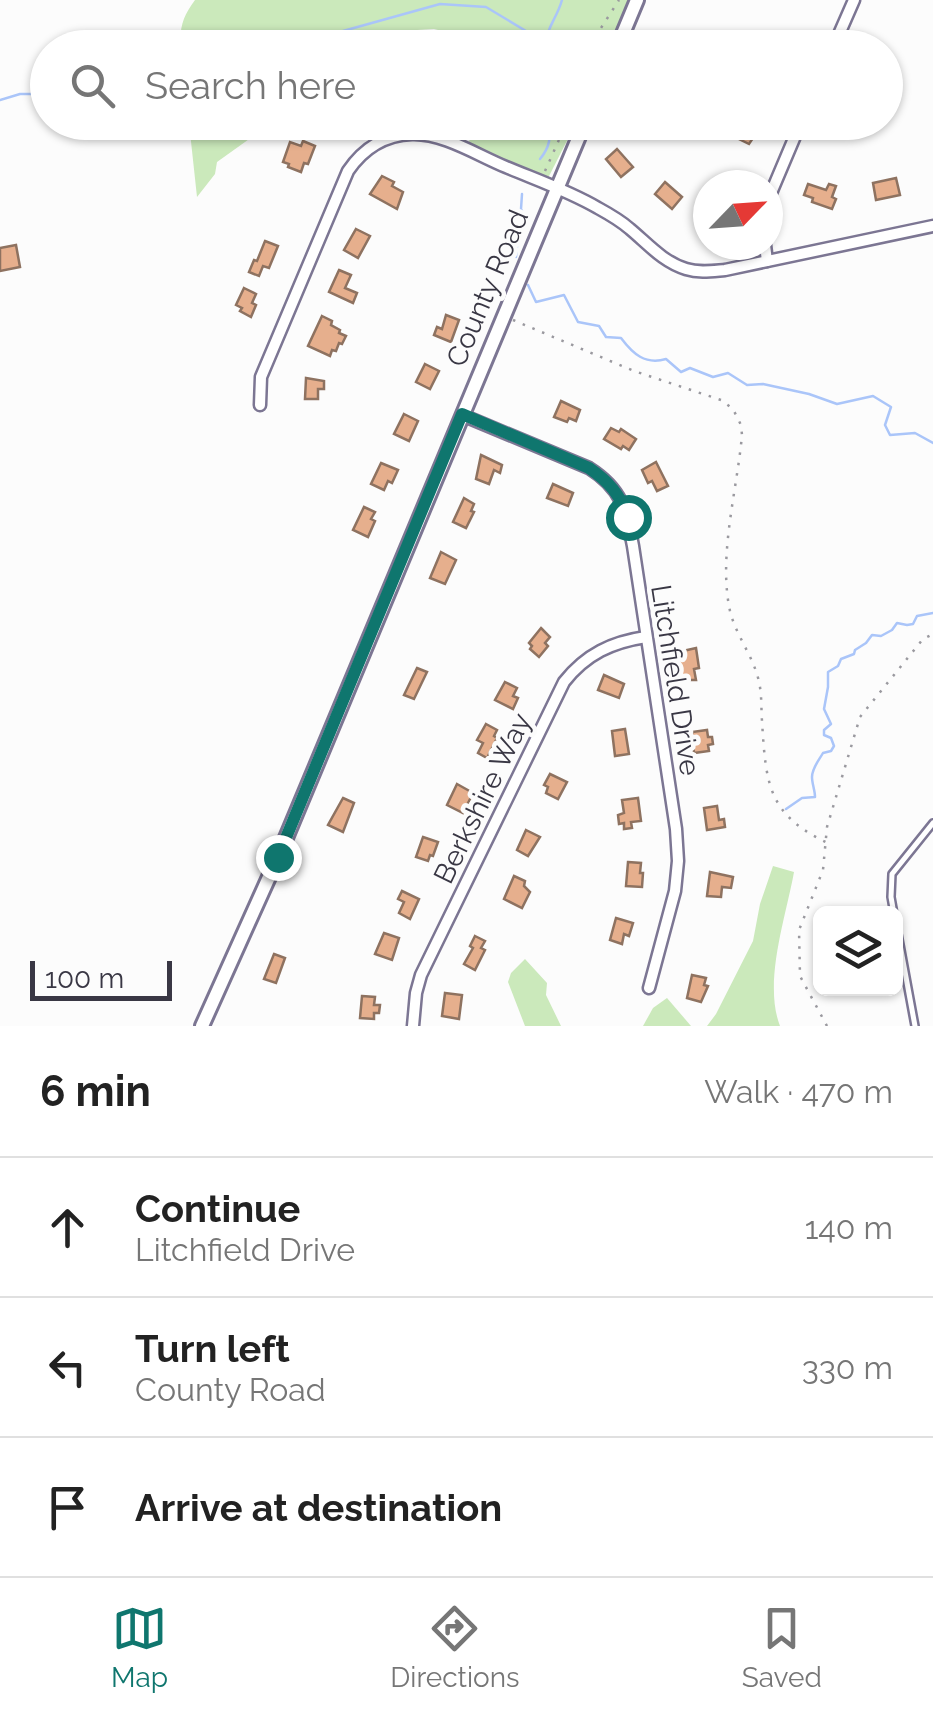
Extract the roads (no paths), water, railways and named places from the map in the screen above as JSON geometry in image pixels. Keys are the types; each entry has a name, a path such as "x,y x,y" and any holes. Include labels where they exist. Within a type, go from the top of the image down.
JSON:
{"street":[{"path":"625,30 638,0"},
{"path":"842,30 854,0"},
{"path":"260,404 261,376 348,171 366,151 384,140"},
{"path":"445,140 597,207 670,262 687,270 725,270 768,260"},
{"name":"County Road","path":"202,1026 278,857 577,140"},
{"path":"781,170 793,140"},
{"path":"783,257 933,226"},
{"name":"Litchfield Drive","path":"462,414 589,468 618,493 628,517 678,861 675,891 648,988"},
{"name":"Berkshire Way","path":"413,1026 421,975 564,682 575,668 605,648 646,637"}],"lane":[{"path":"892,906 892,874 933,823"},
{"path":"903,961 915,1026"}],"waterway":[{"path":"549,30 562,0"},
{"path":"347,30 440,4 486,7 524,30"},
{"path":"0,100 30,94"},
{"path":"540,159 549,140"},
{"path":"516,257 518,235 526,219 521,209 522,194"},
{"path":"528,285 536,302 564,295 578,322 599,326 606,337 621,338 646,359 666,359 681,372 690,368 713,377 728,373 747,385 763,384 837,404 873,396 891,407 885,425 890,435 915,433 933,443"},
{"path":"786,809 802,798 815,797 813,770 823,753 834,746 831,738 824,735 831,724 824,709 828,672 872,635 881,636 897,623 913,624 917,616 933,613"}]}
